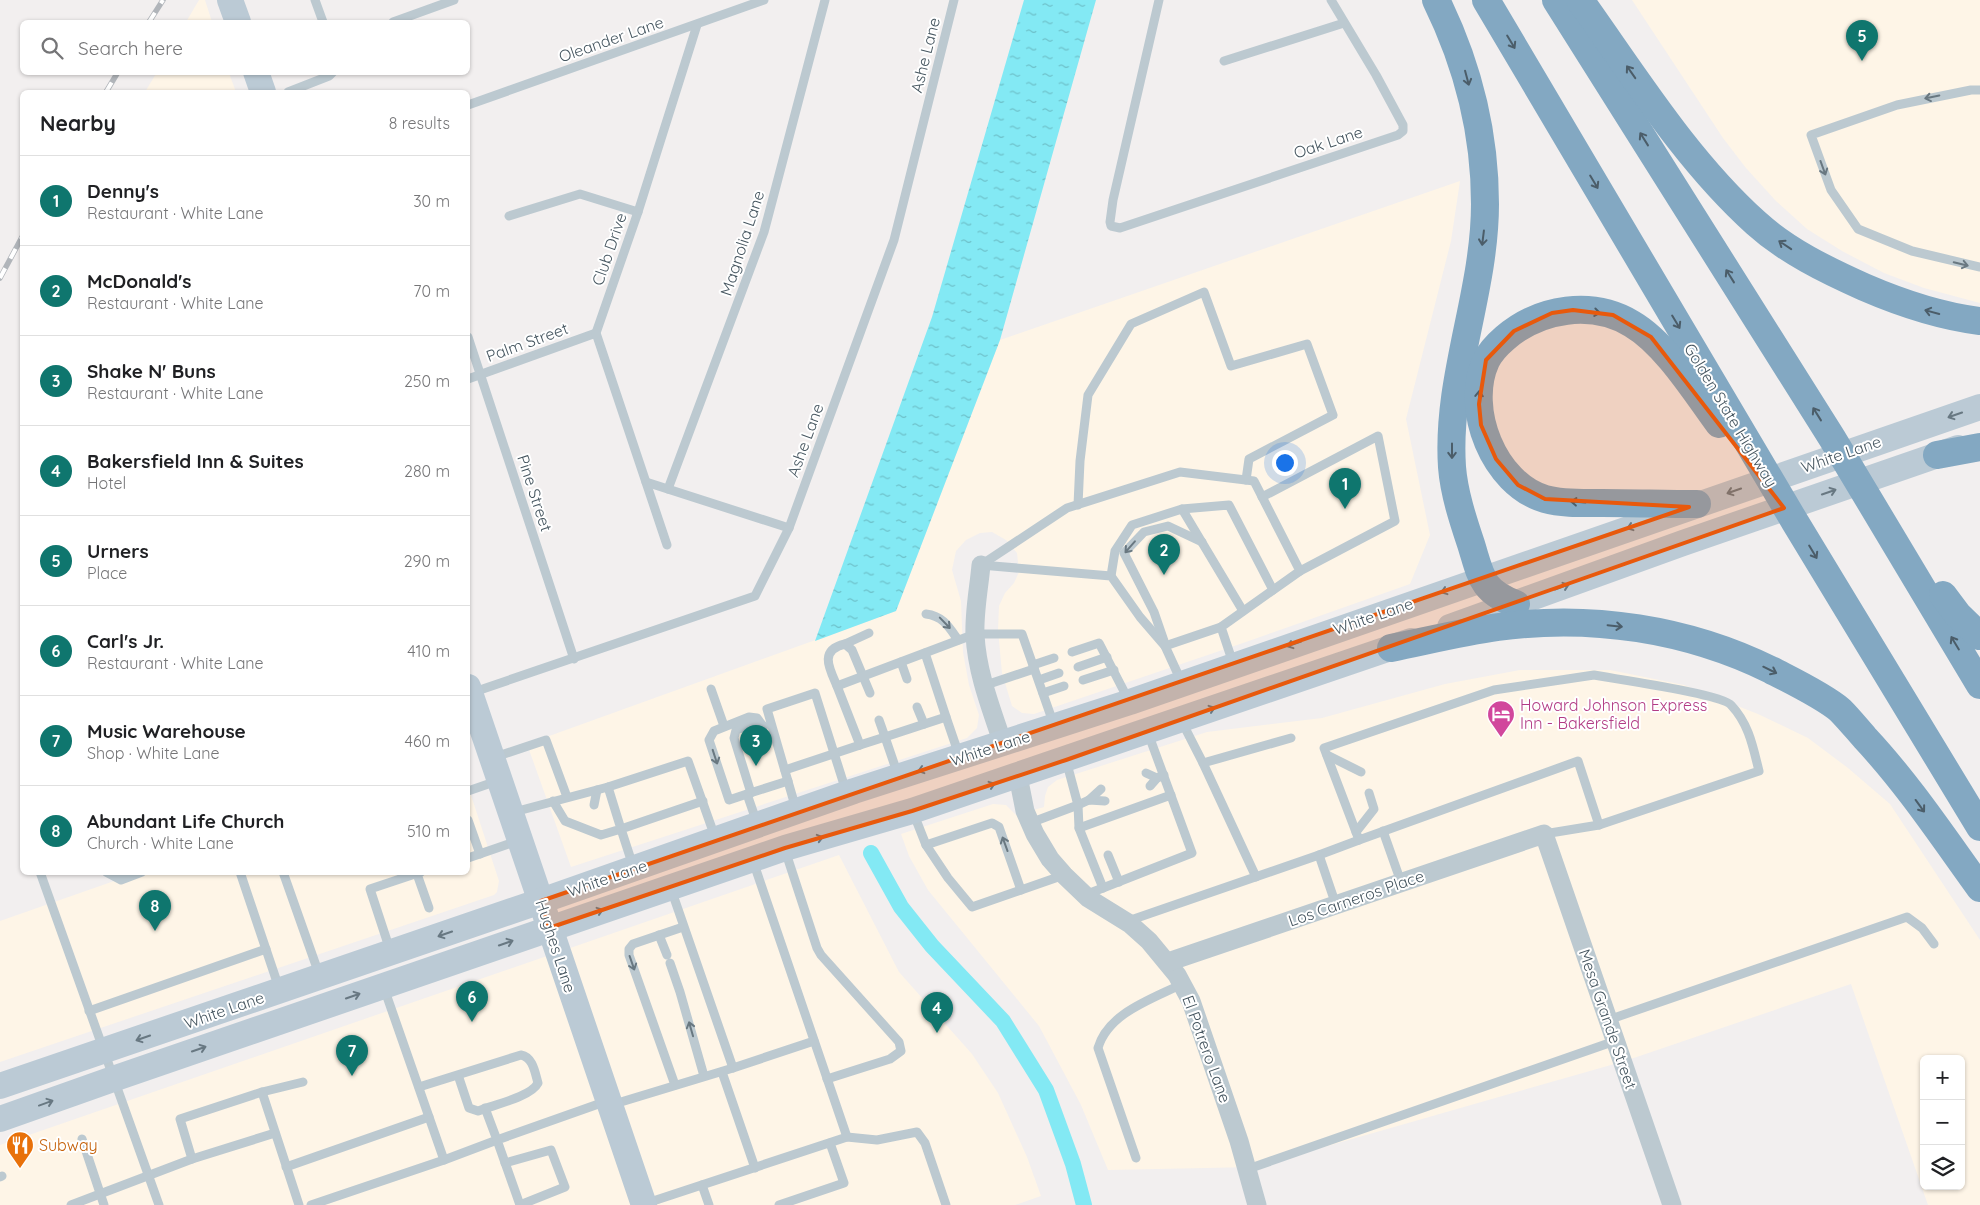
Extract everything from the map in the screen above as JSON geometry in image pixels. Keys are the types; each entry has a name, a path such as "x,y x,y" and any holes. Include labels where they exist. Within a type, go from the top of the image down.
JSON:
{"highway":[{"path":"1436,0 1454,36 1466,74 1480,128 1484,167 1484,236 1455,398 1452,469 1464,525 1482,579 1490,591 1516,604"},
{"name":"Golden State Highway","path":"1486,0 1795,522 1980,827"},
{"path":"1556,0 1832,438 1980,685"},
{"path":"1580,0 1694,158 1757,224 1787,246 1828,271 1867,288 1905,304 1944,315 1980,321"},
{"path":"1697,504 1581,503 1545,499 1518,485 1496,459 1481,425 1479,404 1480,378 1486,360 1498,345 1514,331 1532,320 1552,313 1573,310 1592,311 1613,315 1632,324 1651,337 1671,360 1795,522"},
{"path":"1832,438 1958,615 1980,636"},
{"path":"1937,455 1980,447"},
{"path":"1391,648 1499,627 1549,623 1590,623 1673,635 1713,646 1752,661 1796,683 1839,710 1892,766 1980,888"}],"main road":[{"path":"230,0 237,20"},
{"path":"257,75 262,90"},
{"name":"White Lane","path":"0,1086 847,794 1130,702 1980,407"},
{"name":"White Lane","path":"0,1120 113,1079 752,859 912,812 1066,760 1391,648 1717,531 1980,441"},
{"path":"1018,776 1023,765 1032,755 1044,748 1156,709 1179,684"},
{"name":"Hughes Lane","path":"470,693 610,1103 641,1202"},
{"path":"912,812 928,789 992,764 1000,757 1003,744"}],"street":[{"path":"981,565 966,637 976,652 984,686 1003,744"},
{"name":"El Potrero Lane","path":"1018,776 1025,811 1050,859 1064,876 1085,895 1126,922 1149,941 1168,962 1191,1000 1248,1169 1258,1205"},
{"name":"Los Carneros Place","path":"1168,962 1544,834"},
{"name":"Mesa Grande Street","path":"1544,834 1672,1205"}],"lane":[{"path":"315,0 322,20"},
{"path":"399,20 454,0"},
{"name":"Oleander Lane","path":"470,104 764,0"},
{"name":"Magnolia Lane","path":"668,489 764,232 825,0"},
{"name":"Ashe Lane","path":"470,690 574,659 755,596 788,528 894,240 954,0"},
{"name":"Oak Lane","path":"1159,0 1113,200 1110,222 1113,227 1120,228 1398,135 1403,131 1403,124 1331,0"},
{"path":"1224,61 1344,23"},
{"name":"Club Drive","path":"596,333 638,212 697,25"},
{"path":"293,90 330,75"},
{"path":"1980,90 1971,90 1897,105 1811,135 1831,190 1858,229 1912,251 1980,267"},
{"path":"510,216 580,194 638,212"},
{"path":"1078,505 1080,462 1088,396 1131,324 1204,292 1231,366 1307,344 1333,415 1249,459 1246,480"},
{"path":"596,333 667,546"},
{"name":"Palm Street","path":"470,378 596,333"},
{"name":"Pine Street","path":"470,343 574,659"},
{"path":"1165,646 1221,627 1300,571 1395,521 1378,436 1262,497"},
{"path":"981,565 1067,508 1180,472 1254,481 1300,571"},
{"path":"646,482 788,528"},
{"path":"1165,646 1140,617 1111,576 1115,551 1132,525 1182,509 1230,505 1273,590"},
{"path":"1182,509 1243,611"},
{"path":"1179,684 1154,612 1124,553 1144,532 1168,526 1202,542"},
{"path":"981,565 1111,576"},
{"path":"926,614 935,615 944,620 966,637"},
{"path":"1221,627 1234,665"},
{"path":"860,745 828,660 830,652 835,647 869,633"},
{"path":"837,686 966,637 1022,634 1055,727"},
{"path":"1072,652 1099,643 1130,702"},
{"path":"845,644 852,650 870,693"},
{"path":"924,653 960,758"},
{"path":"1078,667 1107,657"},
{"path":"984,686 1054,658"},
{"path":"901,662 907,679"},
{"path":"1083,680 1114,670"},
{"path":"1038,680 1059,673"},
{"path":"1357,836 1324,748 1494,690 1594,675 1702,694 1730,703 1748,730 1759,771 1599,825 1544,834"},
{"path":"1043,693 1064,686"},
{"path":"711,689 724,726"},
{"path":"797,811 767,710 815,693 847,794"},
{"path":"917,707 924,724"},
{"path":"778,744 757,718 749,717 714,731 710,740 729,800 788,781"},
{"path":"785,770 946,717"},
{"path":"1181,719 1256,877"},
{"path":"879,720 899,777"},
{"path":"758,825 734,738 736,730 753,724 763,726"},
{"path":"1085,895 1192,853 1171,795 1160,776 1147,731"},
{"path":"1203,764 1291,738"},
{"path":"470,789 496,769 546,740 567,797"},
{"path":"1327,755 1361,772"},
{"path":"1066,760 1078,805 1079,828 1103,888"},
{"path":"1126,922 1319,855 1357,836 1383,831 1578,760 1599,825"},
{"path":"511,813 608,787 688,761 716,840"},
{"path":"1146,773 1160,776"},
{"path":"1150,786 1160,776"},
{"path":"608,787 634,869"},
{"path":"1030,823 1089,800 1101,789"},
{"path":"594,806 597,790"},
{"path":"1357,836 1374,809 1369,793"},
{"path":"1079,828 1097,825 1171,795"},
{"path":"1089,800 1105,801"},
{"path":"553,801 565,821 586,826 601,835 703,802"},
{"path":"912,812 926,845 948,878 972,907 1064,876"},
{"path":"926,845 992,822 998,827 1021,890"},
{"path":"470,826 480,854"},
{"path":"1383,831 1401,882"},
{"path":"470,857 520,840"},
{"path":"785,848 817,948 821,955 899,1042 901,1047 901,1051 890,1058 827,1080"},
{"path":"1108,855 1119,882"},
{"path":"1319,855 1336,905"},
{"path":"752,859 847,1137"},
{"path":"41,875 159,1205"},
{"path":"112,875 121,880 134,875"},
{"path":"241,875 280,991"},
{"path":"284,875 320,977"},
{"path":"391,952 370,889 413,875"},
{"path":"420,875 429,908"},
{"path":"670,887 733,1068"},
{"path":"1608,1020 1907,917 1922,928 1934,944"},
{"path":"675,1085 629,955 629,949 633,944 683,927"},
{"path":"659,935 680,992 704,1076"},
{"path":"90,1011 266,949"},
{"path":"1136,1158 1098,1048 1101,1037 1119,1018 1182,984"},
{"path":"383,986 444,1160"},
{"path":"1248,1169 1615,1041"},
{"path":"311,1205 610,1103 722,1072 814,1042"},
{"path":"419,1087 521,1055 527,1056 530,1059 538,1083 535,1089 527,1094 478,1111 470,1108 458,1075"},
{"path":"722,1072 755,1168"},
{"path":"192,1158 180,1119 262,1092 303,1082"},
{"path":"262,1092 299,1205"},
{"path":"485,1108 520,1205 564,1187 551,1150 505,1163"},
{"path":"286,1167 429,1117"},
{"path":"641,1202 702,1185 847,1137 877,1140 917,1132 924,1143 946,1205"},
{"path":"71,1205 192,1158 275,1133"},
{"path":"82,1139 104,1205"},
{"path":"779,1205 844,1183 830,1143"},
{"path":"702,1185 709,1205"}],"highlighted area":[{"path":"1573,310 1613,315 1651,337 1784,508 1066,760 912,811 785,848 549,928 541,901 1689,507 1545,499 1518,485 1496,459 1481,425 1479,404 1486,360 1514,331 1552,313"}],"shaded area":[{"path":"199,0 205,0 211,20 187,20"},
{"path":"1632,0 1980,0 1980,303 1924,288 1884,273 1842,251 1807,229 1776,201 1746,168 1723,138"},
{"path":"155,75 230,75 235,90 146,90"},
{"path":"1460,181 1451,241 1406,419 1430,535 1410,584 1034,714 1022,713 1012,706 1002,673 998,630 999,606 1019,572 1017,553 1006,540 992,532 980,533 966,540 956,551 952,570 961,601 963,652 969,685 979,715 977,728 967,738 571,867 527,744 896,611 1000,340"},
{"path":"1520,670 1610,670 1684,685 1758,714 1808,738 1848,768 1890,804 1980,940 1980,1205 1928,1205 1923,1190 1965,1190 1965,1055 1920,1055 1920,1182 1851,984 1625,1061 1254,1167 1108,1170 1081,1105 1039,1026 928,890 909,856 901,834 993,804 1006,805 1016,815 1044,807 1048,787 1057,780 1207,732 1322,718 1445,684"},
{"path":"470,792 499,881 497,892 494,895 0,1062 0,921 131,875 470,875"},
{"path":"839,855 899,972 972,1054 998,1093 1027,1157 1041,1196 1015,1205 0,1205 0,1145"}],"water":[{"path":"1024,0 1096,0 1000,340 896,611 815,641 932,317"}],"waterway":[{"path":"871,853 901,907 932,946 1003,1021 1046,1090 1073,1164 1084,1205"}],"railway":[{"path":"150,20 163,0"},
{"path":"107,90 116,75"},
{"path":"0,278 20,241"}],"place":[{"name":"Urners","path":"1862,61"},
{"name":"Denny's","path":"1345,509"},
{"name":"McDonald's","path":"1164,575"},
{"name":"Howard Johnson Express Inn - Bakersfield","path":"1501,738"},
{"name":"Shake N' Buns","path":"756,766"},
{"name":"Abundant Life Church","path":"155,931"},
{"name":"Carl's Jr.","path":"472,1022"},
{"name":"Bakersfield Inn & Suites","path":"937,1033"},
{"name":"Music Warehouse","path":"352,1076"},
{"name":"Subway","path":"20,1169"}]}
